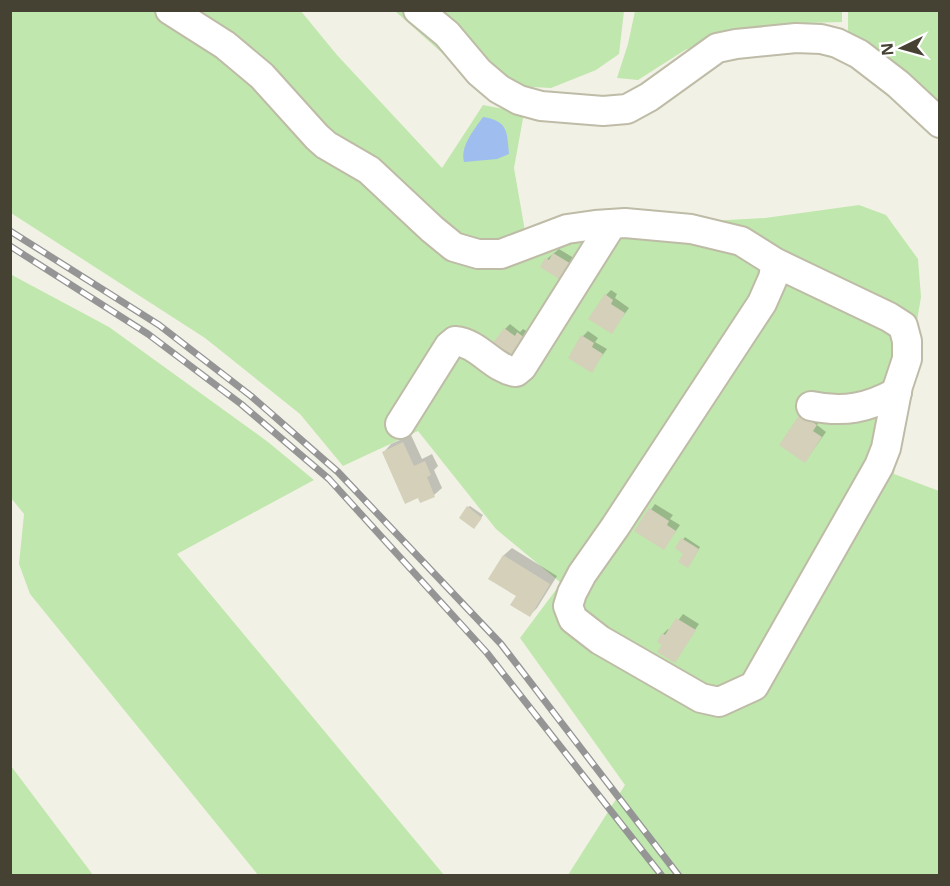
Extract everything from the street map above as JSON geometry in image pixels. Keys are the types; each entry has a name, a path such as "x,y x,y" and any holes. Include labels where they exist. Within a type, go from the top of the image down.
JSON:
{"lane":[{"path":"170,10 225,45 262,76 322,141 369,170 432,229 454,246 478,254 501,254 567,229 612,224 691,229 741,241 776,263 889,317 903,326 907,341 907,359 897,392 886,448 879,465 754,686 719,702 700,698 600,640 573,619 568,606 582,574 762,303 773,278 776,263"},
{"path":"418,10 447,34 479,72 499,89 519,100 541,106 603,111 627,109 649,97 717,48 796,38 821,39 837,43 860,54 898,84 939,123"},
{"path":"400,424 449,346 455,341 472,346 507,371 516,372 522,368 612,224"},
{"path":"811,406 828,410 851,408 875,404 897,392"}],"green space":[{"path":"300,10 337,55 442,168 483,105 524,113 514,168 525,231 765,218 859,205 886,215 918,259 921,297 905,379 894,474 939,491 939,875 568,875 625,785 520,638 561,583 496,529 418,431 343,466 300,414 205,338 11,213 11,11"},
{"path":"395,11 624,11 619,54 596,70 551,88 514,86 460,69"},
{"path":"635,11 842,11 842,22 806,23 721,36 685,50 638,80 617,78 628,44"},
{"path":"848,11 939,11 939,118 855,44 848,31"},
{"path":"10,274 109,327 268,442 314,480 177,554 444,875 258,875 30,594 19,564 24,514 11,498"},
{"path":"11,766 93,875 11,875"}],"water":[{"path":"483,117 497,121 505,128 509,154 497,159 464,162 466,144"}],"building":[{"path":"553,253 573,265 564,282 540,267 545,258 549,260"},
{"path":"605,294 613,300 611,304 625,313 612,334 588,319"},
{"path":"504,328 515,336 517,332 526,339 513,357 493,343"},
{"path":"581,335 594,343 592,347 603,354 592,373 568,358"},
{"path":"800,414 817,425 813,431 822,437 805,463 779,445"},
{"path":"403,442 414,466 425,461 431,475 427,477 435,497 420,503 418,498 405,504 382,452"},
{"path":"467,506 482,518 474,529 459,518"},
{"path":"649,508 669,521 667,525 676,531 664,550 634,531"},
{"path":"681,538 699,549 688,568 678,562 683,554 675,548"},
{"path":"503,555 550,584 530,617 510,605 516,596 488,579"},
{"path":"676,618 696,630 675,663 657,652 662,645 657,642 662,633 665,635"}],"railway":[{"path":"10,231 159,325 251,396 338,472 501,644 679,876"},
{"path":"10,246 148,334 241,404 329,479 487,653 662,876"}]}
